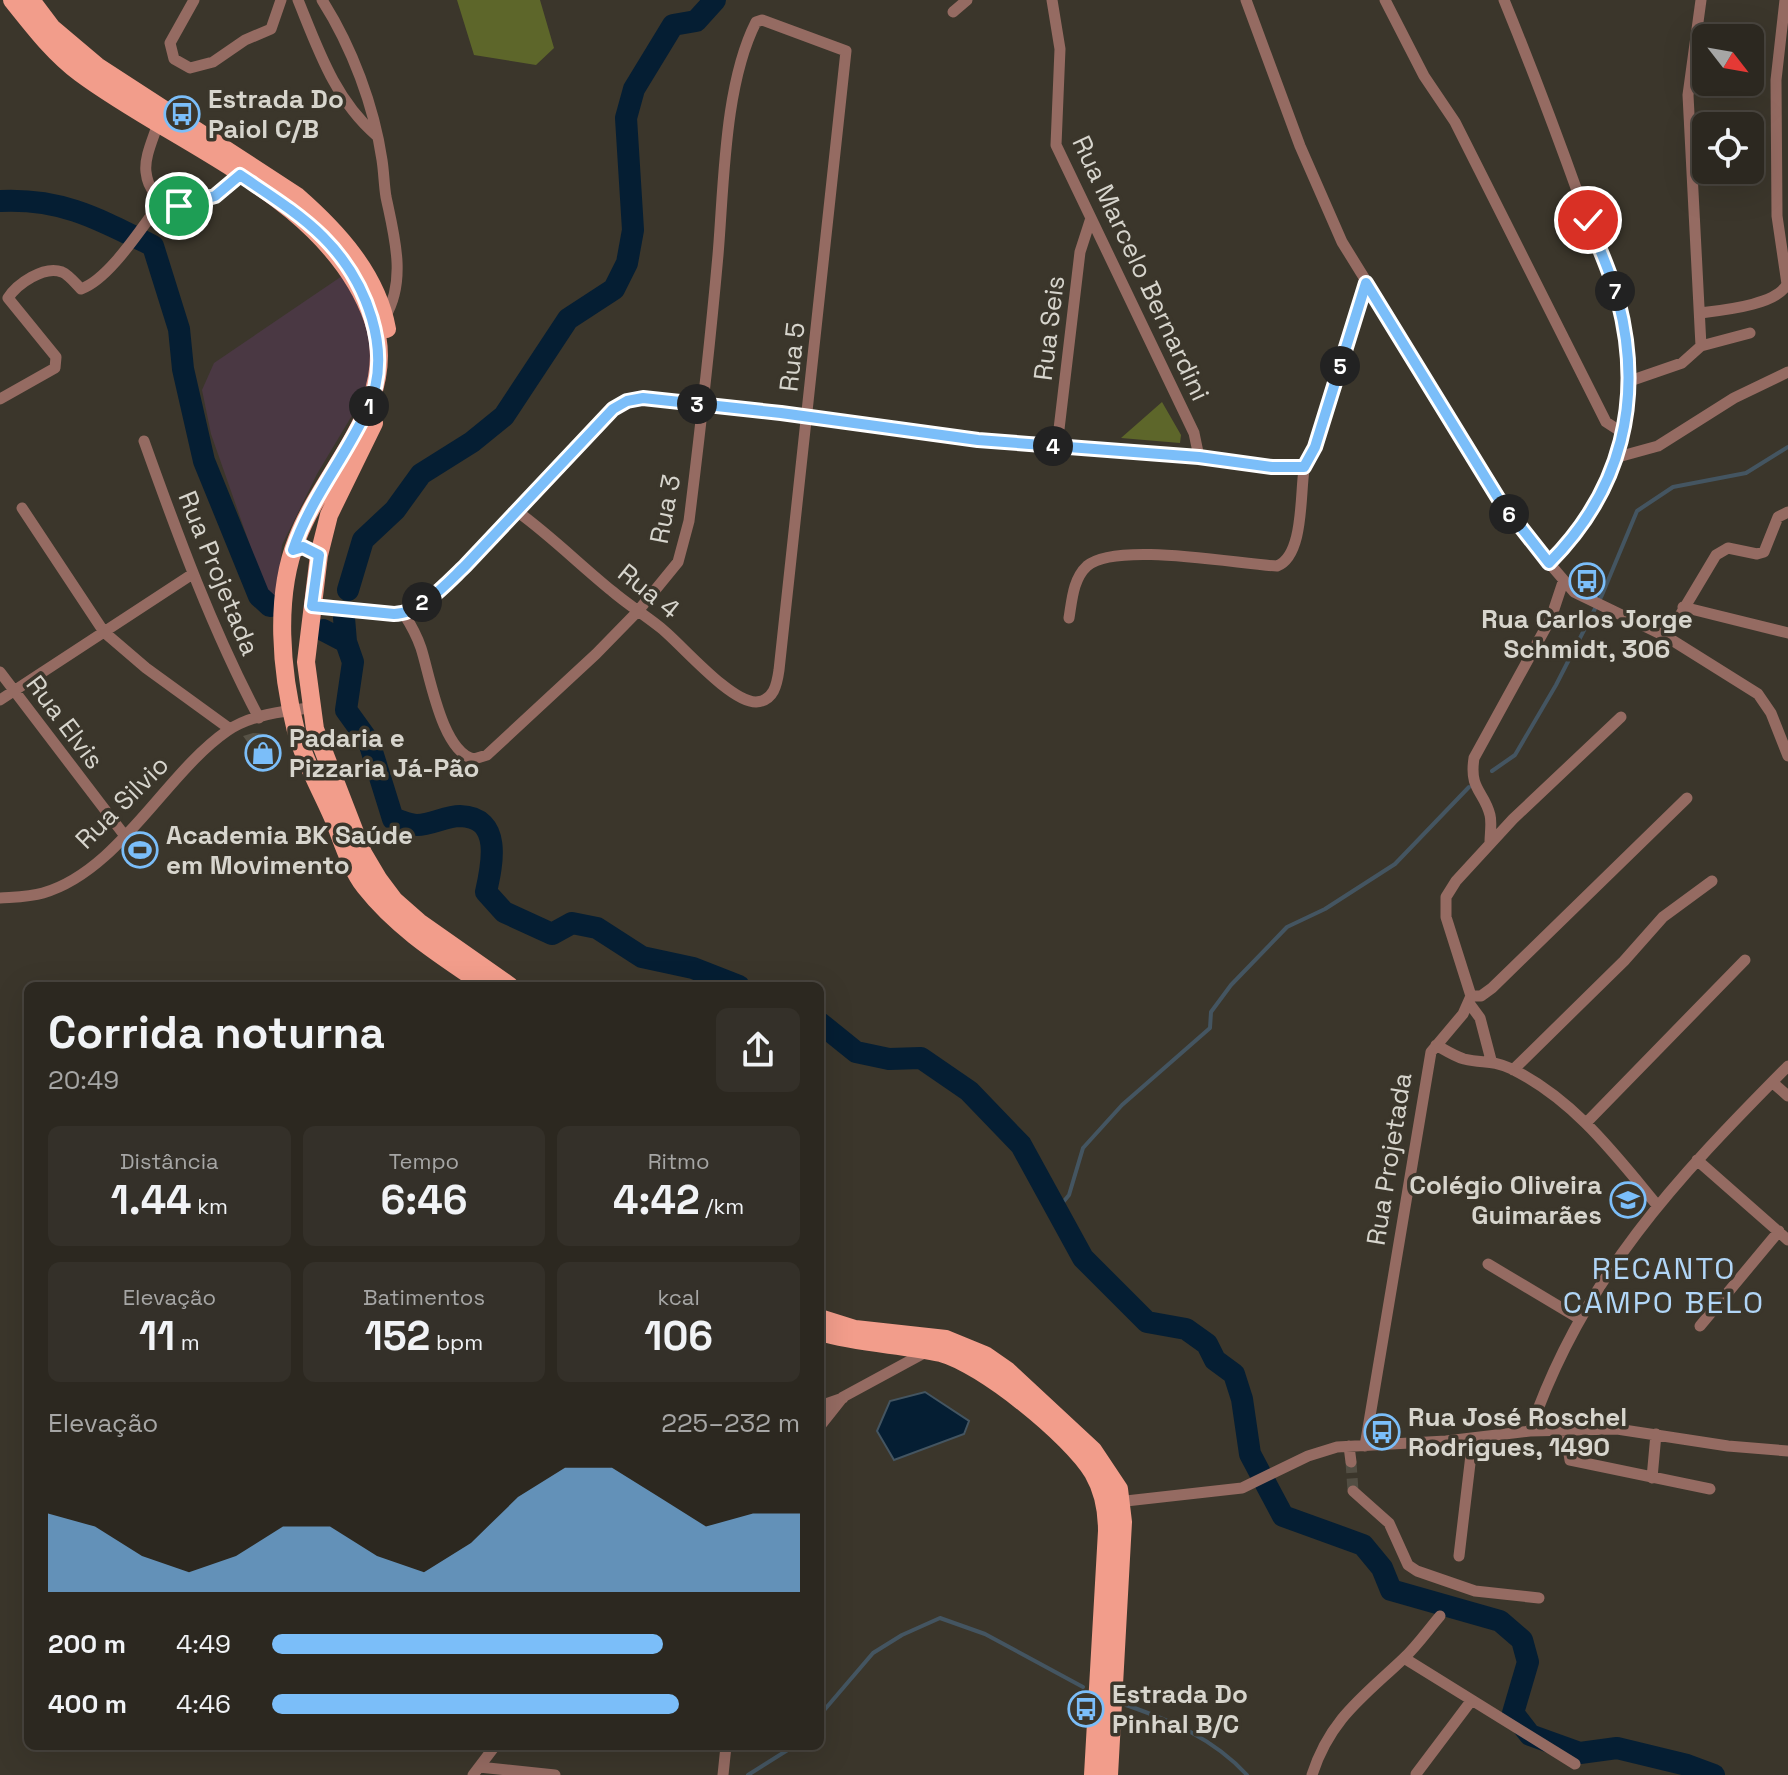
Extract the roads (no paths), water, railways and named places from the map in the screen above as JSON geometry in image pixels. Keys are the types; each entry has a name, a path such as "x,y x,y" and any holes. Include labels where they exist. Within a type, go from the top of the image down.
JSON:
{"main road":[{"path":"12,0 58,55 94,83 240,175 324,238 360,290 378,344 380,363 374,394 307,515 293,550 287,577 284,631 296,704 297,734 362,883 396,922 480,982"},
{"path":"31,0 75,51 297,196 323,219 361,266 385,317 391,364 384,403 329,515 319,555 306,662 296,704 363,853 379,880 394,900 419,922 504,982"},
{"path":"293,550 303,547 319,555"},
{"path":"284,631 293,637 308,639"},
{"path":"824,1319 855,1329 946,1339 985,1355 1008,1371 1093,1450 1114,1479 1109,1775"},
{"path":"824,1333 941,1353 977,1368 1020,1401 1087,1464 1114,1502 1093,1775"}],"street":[{"path":"194,0 170,43 174,59 190,68 213,62 245,40 271,29 281,0"},
{"path":"298,0 337,89 355,117 376,135"},
{"path":"322,0 348,49 376,135 393,221 396,257 394,299 385,317"},
{"path":"953,12 967,0"},
{"name":"Rua Marcelo Bernardini","path":"1052,0 1060,49 1056,145 1194,433 1199,457"},
{"path":"1246,0 1300,146 1342,242 1498,498 1574,592 1667,637 1716,666 1765,702 1788,756"},
{"path":"1385,0 1424,76 1455,122 1606,422 1623,433"},
{"path":"1504,0 1617,296 1626,342 1627,382 1618,457 1603,492 1588,516 1549,563"},
{"path":"1701,0 1688,95 1701,346"},
{"path":"1700,313 1729,309 1781,293 1787,284 1786,259 1777,216 1776,80 1786,24 1785,4 1774,0"},
{"name":"Rua 3","path":"404,614 417,636 446,728 459,752 474,759 487,755 596,654 638,611 678,562 684,545 702,405 736,84 747,42 758,20 846,51"},
{"name":"Rua 5","path":"754,702 769,697 777,680 846,51"},
{"path":"158,123 145,169 150,186 162,201 179,206 215,196 240,175"},
{"path":"0,399 55,368 56,357 8,298 16,285 53,270 66,273 81,289 90,286 120,256 162,201"},
{"name":"Rua Seis","path":"1057,446 1080,252 1091,218"},
{"path":"1069,618 1078,578 1090,564 1104,556 1157,555 1283,564 1292,553 1302,502 1304,467 1315,447 1366,283"},
{"path":"1627,382 1682,363 1701,346 1750,333"},
{"path":"1618,457 1658,446 1743,393 1788,372"},
{"path":"312,606 404,614 438,591 518,512 613,409 627,401 643,398 978,440 1199,457 1272,467 1304,467"},
{"name":"Rua Projetada","path":"144,441 191,575 227,658 262,717"},
{"path":"22,508 104,632 146,668 230,729"},
{"name":"Rua 4","path":"518,512 732,691 754,702"},
{"path":"1667,637 1721,550 1764,552 1778,517 1788,512"},
{"path":"0,700 191,575"},
{"path":"1490,842 1489,812 1475,786 1474,758 1551,618 1563,582"},
{"path":"1683,607 1788,633"},
{"name":"Rua Elvis","path":"0,672 125,836"},
{"name":"Rua Silvio","path":"0,898 43,893 65,883 125,836 208,746 230,729 296,704"},
{"name":"Rua Silvio","path":"262,717 296,704"},
{"path":"1491,1060 1480,1018 1470,999 1453,947 1444,905 1449,889 1513,819 1621,717"},
{"name":"Rua Projetada","path":"1365,1446 1428,1062 1436,1045 1463,1014 1470,999 1481,996 1500,981 1687,798"},
{"path":"1489,812 1513,819"},
{"path":"1513,1070 1668,913 1712,881"},
{"path":"1587,1122 1745,960"},
{"path":"1436,1045 1466,1059 1491,1060 1562,1101 1587,1122 1657,1205"},
{"path":"1530,1431 1548,1384 1580,1319 1629,1240 1697,1160 1788,1066"},
{"path":"1772,1082 1788,1096"},
{"path":"1697,1160 1783,1235 1700,1326"},
{"path":"1488,1264 1580,1319"},
{"path":"824,1404 927,1351"},
{"path":"824,1421 843,1397"},
{"path":"1114,1502 1225,1491 1262,1481 1321,1451 1349,1446 1530,1431 1606,1428 1728,1446 1788,1451"},
{"path":"1565,1429 1570,1460 1710,1489"},
{"path":"1652,1478 1656,1434"},
{"path":"1459,1556 1473,1438"},
{"path":"1349,1446 1351,1462"},
{"path":"1353,1491 1389,1523 1408,1565 1417,1571 1475,1591 1539,1598"},
{"path":"1312,1775 1324,1744 1339,1720 1404,1658 1440,1616"},
{"path":"1404,1658 1575,1764"},
{"path":"1416,1774 1471,1701"},
{"path":"476,1771 492,1750"},
{"path":"723,1775 726,1750"},
{"path":"476,1771 555,1775"}],"water":[{"path":"925,1392 969,1421 964,1434 894,1460 877,1431 890,1401"}],"waterway":[{"path":"348,590 363,540 395,510 421,474 472,442 504,416 568,319 614,289 627,263 633,230 626,118 634,89 673,25 696,21 715,0"},
{"path":"0,201 42,203 80,212 153,246 179,329 183,369 204,461 259,596 270,606"},
{"path":"1492,771 1515,755 1556,685 1602,595 1637,511 1673,487 1746,473 1788,447"},
{"path":"344,618 346,642 353,662 346,710 369,742 393,819 417,825 455,816 474,818 489,833 491,844 491,869 486,892 504,912 552,934 572,923 597,928 642,957 693,968 729,982"},
{"path":"323,630 346,642"},
{"path":"1055,1212 1069,1195 1083,1148 1122,1105 1210,1028 1211,1012 1231,985 1287,927 1325,909 1395,864 1469,787"},
{"path":"824,1026 856,1052 889,1059 921,1058 969,1091 1021,1145 1083,1258 1147,1322 1186,1329 1207,1344 1215,1360 1234,1374 1242,1399 1250,1454 1283,1516 1363,1545 1382,1568 1391,1590 1500,1621 1522,1640 1528,1662 1513,1713 1530,1735 1580,1753 1617,1748 1714,1775"},
{"path":"824,1710 873,1653 902,1635 940,1618 985,1634 1083,1687"},
{"path":"1126,1705 1191,1732 1221,1751 1247,1775"},
{"path":"748,1775 788,1750"}],"tunnel":[{"path":"1351,1462 1353,1491"}],"place":[{"name":"Estrada Do Paiol C/B","path":"182,114"},
{"name":"Rua Carlos Jorge Schmidt, 306","path":"1587,581"},
{"name":"Padaria e Pizzaria Já-Pão","path":"263,753"},
{"name":"Academia BK Saúde em Movimento","path":"140,850"},
{"name":"Colégio Oliveira Guimarães","path":"1628,1200"},
{"name":"Rua José Roschel Rodrigues, 1490","path":"1382,1432"},
{"name":"Estrada Do Pinhal B/C","path":"1086,1709"}],"district":[{"name":"RECANTO CAMPO BELO","path":"1664,1285"}]}
